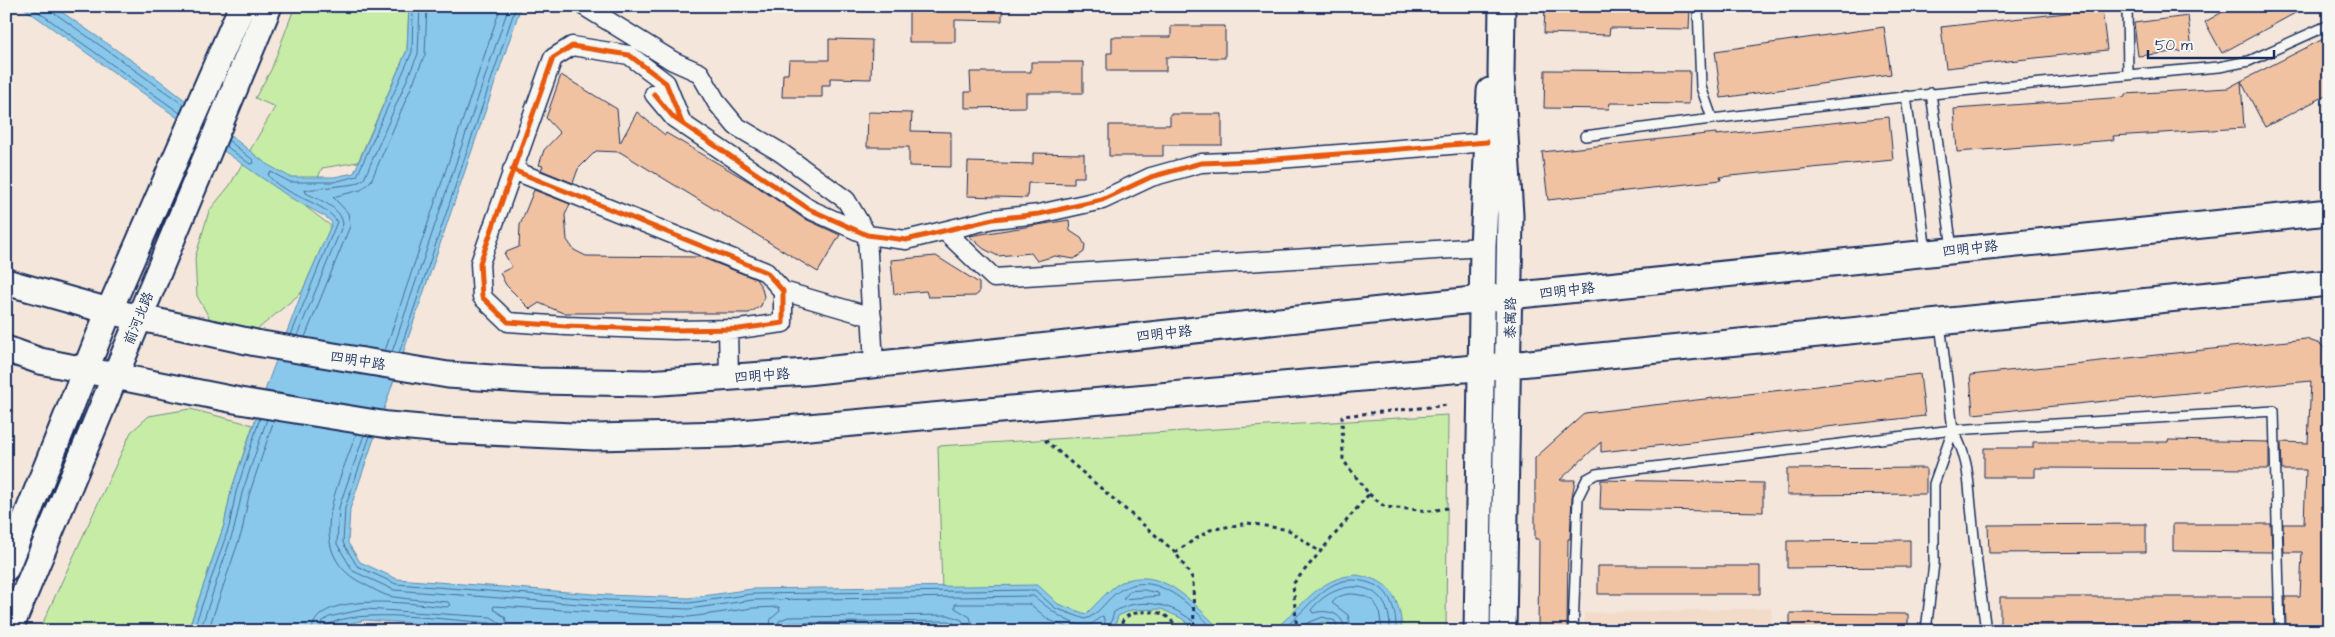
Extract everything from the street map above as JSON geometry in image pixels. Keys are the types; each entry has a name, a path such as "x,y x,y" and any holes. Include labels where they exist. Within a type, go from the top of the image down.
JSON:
{"main road":[{"name":"前河北路","path":"6,568 109,311 242,6"},
{"name":"前河北路","path":"9,631 269,6"},
{"name":"泰寓路","path":"1478,631 1483,247 1492,6"},
{"name":"泰寓路","path":"1502,6 1501,73 1510,215 1509,365 1503,631"},
{"name":"四明中路","path":"6,282 109,311 256,343 448,375 538,381 647,382 874,365 1510,296 2329,212"},
{"path":"6,350 40,361 240,401 388,425 444,430 594,437 729,434 1481,368 2329,283"}],"street":[{"path":"584,6 665,56 700,73 717,103 736,126 780,152 846,200 867,235 874,365"},
{"path":"682,123 666,82 629,55 572,46 553,58 480,263 482,297 508,322 566,326 728,329 783,322 783,291"},
{"path":"654,94 674,118 809,209 867,235 906,240 993,219 1039,214 1102,200 1151,177 1201,163 1252,161 1486,142"},
{"path":"512,170 766,272 783,291 872,317"},
{"path":"945,231 994,278 1483,247"},
{"path":"728,329 729,377"}],"lane":[{"path":"1698,6 1701,87 1712,118"},
{"path":"2127,6 2128,75"},
{"path":"1585,136 1712,118 1930,93 2219,67 2249,61 2329,25"},
{"path":"1930,93 1952,250"},
{"path":"1906,96 1926,253"},
{"path":"1940,322 1953,430 1962,446 1971,482 1971,514 1986,631"},
{"path":"1573,631 1578,497 1587,479 1596,474 1953,430 2274,411 2280,631"},
{"path":"1926,631 1934,563 1934,484 1953,430"}],"path":[{"path":"1447,508 1431,511 1385,507 1369,494 1343,460 1342,416 1449,405"},
{"path":"1045,440 1175,552 1193,579 1194,631"},
{"path":"1297,631 1293,584 1369,494"},
{"path":"1175,552 1210,530 1248,523 1289,530 1320,552"},
{"path":"1124,631 1121,626 1128,616 1144,612 1163,614 1181,631"},
{"path":"1316,631 1323,629 1325,631"}],"shaded area":[{"path":"1771,608 1772,631 1584,631 1584,613"}],"green space":[{"path":"295,6 409,6 407,50 358,162 322,168 306,207 331,226 302,292 258,329 210,319 197,296 195,258 209,211 230,185 275,107 255,98 271,70"},
{"path":"190,409 253,425 231,491 224,525 188,631 39,631 131,432 149,416"},
{"path":"1448,415 1446,631 1095,631 942,592 938,446"}],"water":[{"path":"21,6 53,6 154,76 268,165 290,177 334,177 354,173 407,50 409,6 521,6 350,509 348,543 360,562 397,579 607,595 689,598 752,589 1038,585 1058,604 1086,614 1121,582 1142,578 1155,580 1180,592 1222,631 1197,631 1181,618 1161,609 1132,610 1118,616 1116,623 1120,631 961,631 948,626 775,628 759,631 527,631 365,620 334,627 328,631 188,631 224,525 231,491 268,382 302,292 332,223 326,217 291,198 259,176"},
{"path":"1357,575 1380,582 1392,593 1400,612 1401,631 1334,631 1332,625 1322,622 1305,631 1271,631 1320,588 1343,577"}],"building":[{"path":"1002,6 1002,21 955,20 955,42 909,42 909,7"},
{"path":"1545,6 1690,6 1689,29 1610,28 1609,35 1544,33"},
{"path":"2233,6 2308,6 2222,53 2205,22"},
{"path":"2102,9 2107,50 1946,68 1941,27"},
{"path":"2188,16 2192,50 2138,56 2134,23"},
{"path":"1171,26 1225,26 1225,58 1166,57 1166,71 1107,71 1107,53 1112,53 1112,37 1171,37"},
{"path":"1884,27 1891,74 1721,98 1715,51"},
{"path":"2329,36 2329,94 2265,127 2241,81"},
{"path":"829,39 872,40 871,79 830,78 830,85 822,85 822,97 782,97 783,74 788,74 789,60 829,60"},
{"path":"1031,62 1083,62 1083,93 1026,93 1026,107 965,108 965,92 971,92 970,72 1031,72"},
{"path":"1545,70 1690,71 1689,104 1610,103 1609,109 1544,108"},
{"path":"561,75 617,109 620,143 637,112 665,135 666,133 755,185 803,218 840,235 818,272 620,152 596,151 578,169 573,183 541,170 543,166 539,165 544,150 560,133 546,118"},
{"path":"2241,81 2244,128 2113,136 2114,140 1957,152 1954,109 2125,97 2125,94 2228,88"},
{"path":"868,112 912,113 911,131 951,132 951,167 909,166 909,147 867,147"},
{"path":"1170,114 1222,114 1222,145 1163,145 1163,156 1109,156 1109,125 1170,125"},
{"path":"1889,117 1893,160 1720,177 1721,180 1548,200 1542,152"},
{"path":"1033,153 1084,154 1084,177 1074,177 1074,184 1028,183 1027,198 967,196 968,162 1033,164"},
{"path":"534,190 570,204 565,215 567,240 574,250 586,256 700,257 756,279 762,288 764,297 761,306 749,313 563,313 539,303 530,309 506,285 500,273 512,267 504,253 519,247 520,225"},
{"path":"1069,220 1070,231 1081,238 1085,245 1084,252 1074,259 1055,256 1037,261 1031,253 998,256 984,249 969,236"},
{"path":"936,256 979,283 979,293 975,296 928,297 926,291 894,294 891,260"},
{"path":"2306,339 2320,344 2329,352 2327,631 2298,631 2299,625 2286,625 2285,597 2300,597 2302,552 2284,552 2283,524 2304,524 2306,470 2282,470 2281,442 2308,443 2311,381 1973,414 1970,375"},
{"path":"1920,374 1925,416 1601,452 1601,442 1560,480 1575,480 1572,497 1570,539 1568,539 1567,631 1538,631 1539,539 1535,539 1535,458 1585,413"},
{"path":"2168,440 2269,442 2269,469 2035,468 2035,477 1984,477 1984,448 2033,448 2033,442 2168,442"},
{"path":"1926,468 1926,494 1787,495 1787,469"},
{"path":"1601,480 1763,483 1763,512 1600,509"},
{"path":"2146,524 2146,552 1989,553 1988,525"},
{"path":"2173,524 2271,524 2272,552 2173,551"},
{"path":"1910,540 1910,567 1787,568 1787,541"},
{"path":"1598,566 1760,566 1760,594 1598,594"},
{"path":"2000,597 2273,597 2274,625 2000,625"},
{"path":"1790,613 1908,614 1908,631 1790,631"}],"cycle path":[{"path":"512,170 513,170 766,272 783,291 783,323 739,329 674,330 508,322 482,297 480,263 513,170 553,58 572,46 629,55 666,83 682,123"},
{"path":"654,94 674,118 809,209 867,235 906,240 993,219 1039,214 1102,200 1151,177 1201,163 1253,161 1487,142"}]}
